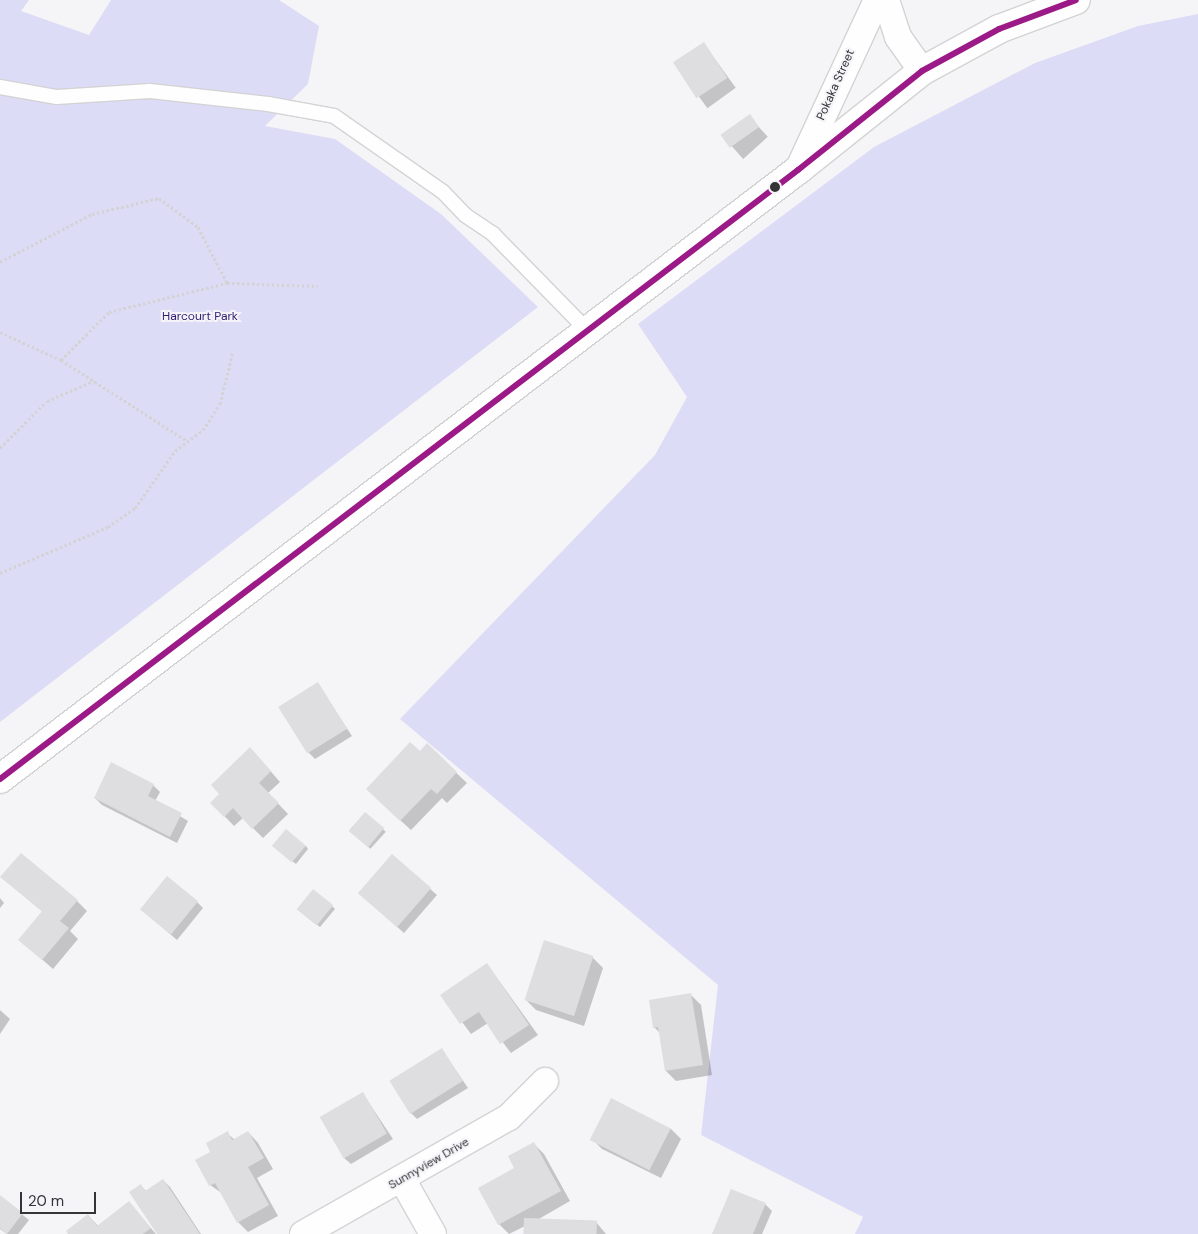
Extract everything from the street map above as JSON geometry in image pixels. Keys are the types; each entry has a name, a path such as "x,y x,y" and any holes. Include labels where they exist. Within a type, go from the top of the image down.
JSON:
{"street":[{"name":"Pokaka Street","path":"798,170 876,0"},
{"path":"886,0 898,37 922,71"},
{"path":"0,779 798,170 922,71 999,29 1076,0"},
{"name":"Sunnyview Drive","path":"303,1234 402,1180 509,1117 545,1081"},
{"path":"402,1180 433,1234"}],"lane":[{"path":"0,88 57,97 150,92 268,104 334,116 443,192 465,214 493,234 587,330"}],"path":[{"path":"0,262 92,214 159,198 198,227 227,283"},
{"path":"61,360 109,312 227,283 318,286"},
{"path":"0,332 61,360 188,441"},
{"path":"0,573 108,527 135,508 174,451 202,430 220,404 233,351"},
{"path":"0,448 47,401 94,381"}],"green space":[{"name":"Harcourt Park","path":"0,0 29,0 21,11 89,35 111,0 279,0 319,26 308,84 265,126 335,139 441,214 538,307 0,722"},
{"path":"1198,14 1198,1234 855,1234 863,1217 701,1135 718,985 400,719 655,455 687,397 638,324 874,147 1035,63 1138,26"}],"building":[{"path":"704,42 727,78 696,98 673,62"},
{"path":"750,114 759,127 730,148 721,135"},
{"path":"318,682 347,729 307,754 278,707"},
{"path":"410,742 420,751 427,743 457,772 437,794 431,789 400,821 366,789"},
{"path":"250,747 271,771 259,783 279,803 252,829 233,808 224,817 210,803 219,794 211,785"},
{"path":"111,762 154,784 148,796 182,813 170,837 94,798"},
{"path":"365,812 384,828 368,847 349,831"},
{"path":"286,829 306,846 292,863 272,846"},
{"path":"21,853 78,900 60,921 69,928 42,960 18,940 42,911 0,877"},
{"path":"392,854 431,888 397,927 358,893"},
{"path":"167,876 198,901 171,935 140,909"},
{"path":"313,889 333,905 317,926 297,909"},
{"path":"544,940 593,956 574,1016 525,1000"},
{"path":"487,963 529,1025 500,1044 479,1012 460,1024 440,995"},
{"path":"691,993 703,1065 665,1071 658,1027 653,1028 649,1000"},
{"path":"442,1048 463,1081 410,1114 389,1081"},
{"path":"363,1092 387,1134 344,1159 320,1117"},
{"path":"611,1098 671,1128 649,1170 590,1140"},
{"path":"228,1131 232,1140 248,1131 264,1158 248,1167 269,1205 237,1223 215,1183 209,1186 195,1160 210,1152 206,1143"},
{"path":"534,1142 561,1191 498,1225 478,1188 514,1168 508,1156"},
{"path":"163,1179 200,1234 157,1234 129,1192 141,1184 145,1191"},
{"path":"731,1189 766,1203 753,1234 712,1234"},
{"path":"0,1195 23,1213 7,1234 0,1228"},
{"path":"129,1201 151,1228 143,1234 68,1234 66,1231 88,1214 97,1226"},
{"path":"524,1218 597,1221 596,1234 523,1234"}],"transit line":[{"path":"0,779 798,170 922,71 999,29 1076,0"}]}
